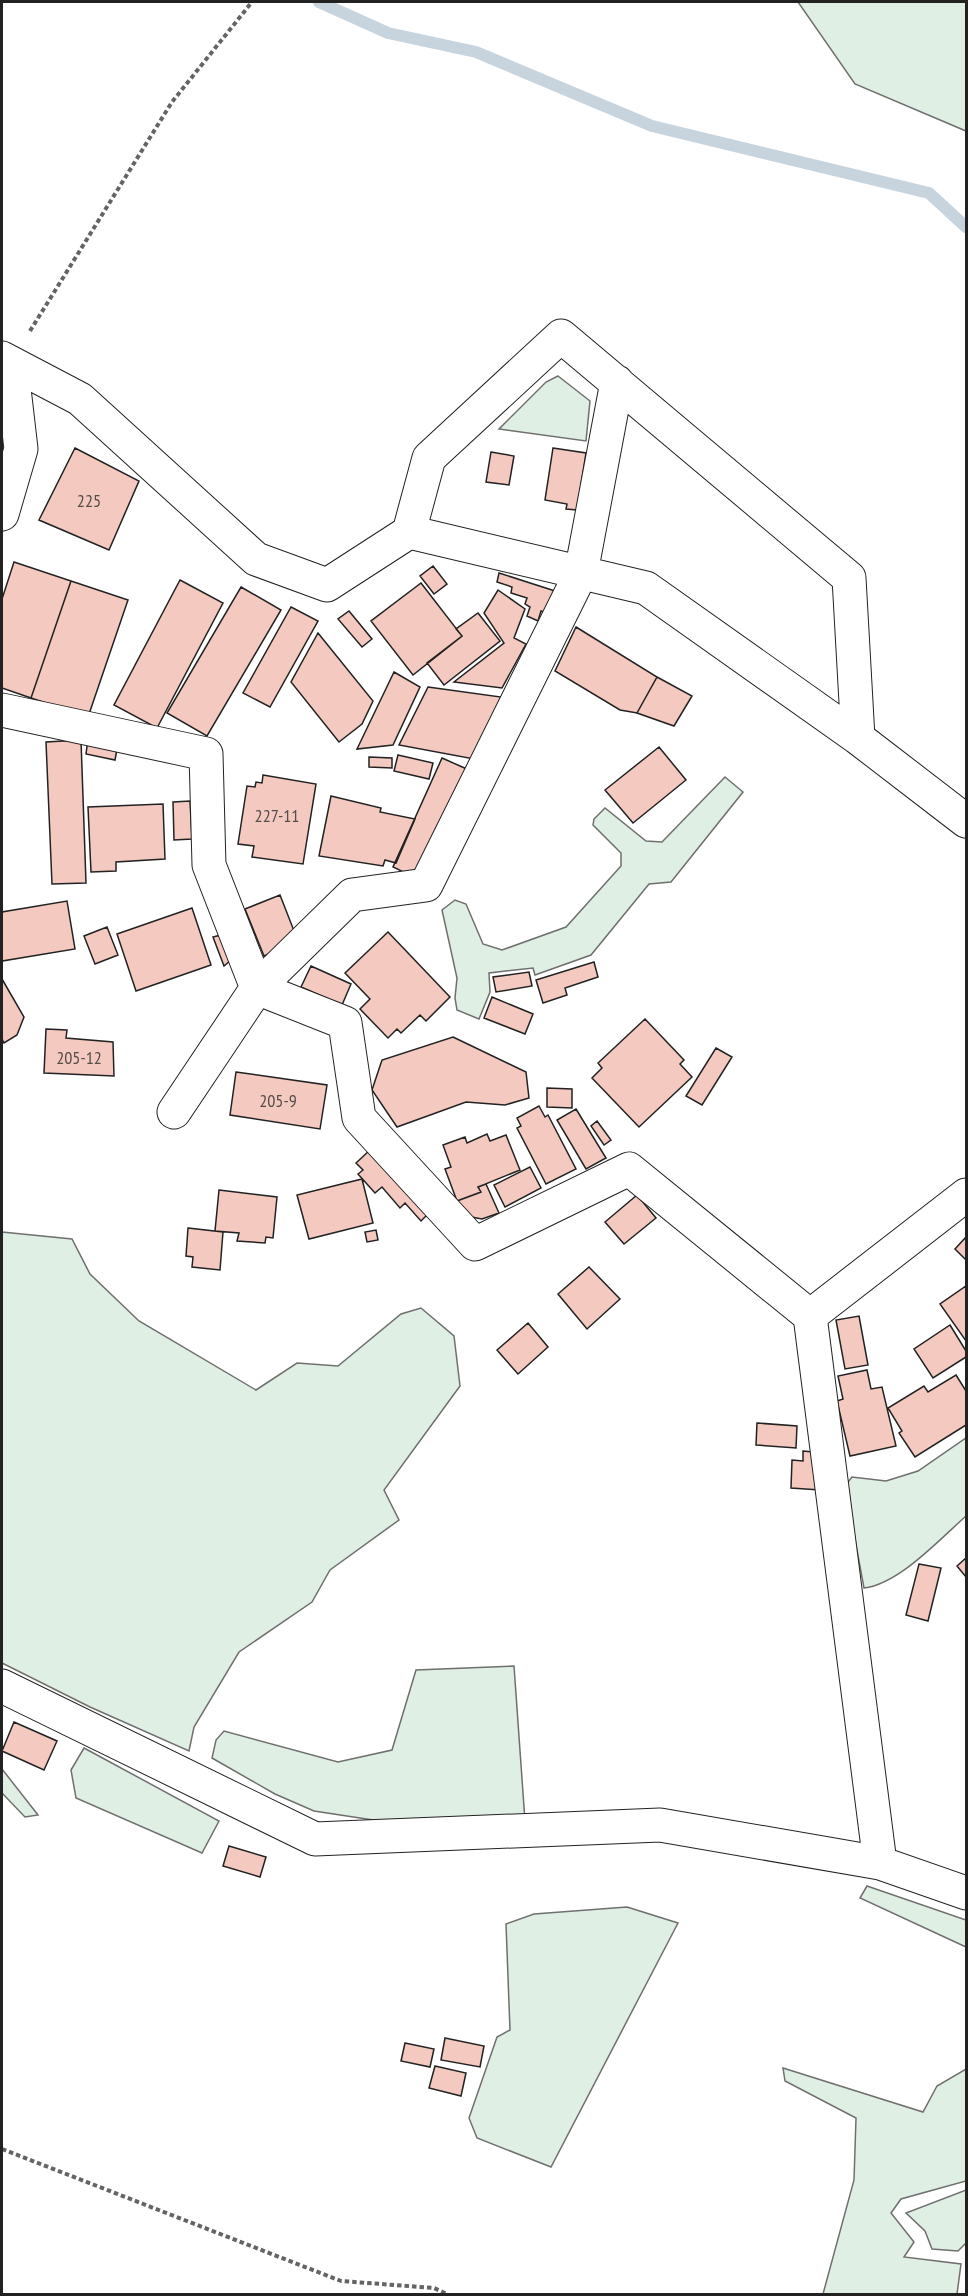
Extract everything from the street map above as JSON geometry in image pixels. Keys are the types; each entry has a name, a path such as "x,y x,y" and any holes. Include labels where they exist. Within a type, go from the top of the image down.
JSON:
{"street":[{"path":"6,360 80,399 256,559 327,585 409,532 429,458 561,336 849,579 858,738"},
{"path":"2,514 21,449 6,360"},
{"path":"174,1112 257,988 352,896 426,885 581,573 616,382"},
{"path":"409,532 646,588 858,738 966,820"},
{"path":"2,710 206,754 209,865 257,988 345,1023 359,1118 475,1244 629,1169 810,1316 880,1863"},
{"path":"810,1316 966,1195"},
{"path":"2,1686 315,1839 660,1825 880,1863 966,1893"}],"path":[{"path":"6,360 172,102 252,2"},
{"path":"2,2149 341,2281 434,2289 447,2295"}],"green space":[{"path":"798,2 966,2 966,131 855,84"},
{"path":"558,376 590,401 586,441 499,429 546,382"},
{"path":"725,777 743,792 671,882 649,884 591,955 535,975 533,968 489,973 490,992 479,1019 457,1010 455,998 457,978 442,910 455,900 466,904 483,944 502,950 566,927 621,866 621,853 593,825 594,819 605,808 646,841 662,842"},
{"path":"2,1232 72,1239 90,1274 139,1321 256,1390 297,1363 338,1366 401,1314 421,1308 454,1336 460,1386 384,1490 399,1520 330,1570 312,1602 239,1652 194,1727 189,1751 90,1707 2,1663"},
{"path":"966,1438 966,1516 905,1570 877,1585 864,1588 845,1486 852,1477 886,1481 918,1471"},
{"path":"514,1666 525,1821 406,1825 314,1811 275,1794 212,1758 216,1740 224,1731 338,1762 392,1750 416,1670"},
{"path":"84,1748 219,1821 202,1853 76,1798 71,1770"},
{"path":"2,1769 38,1815 25,1817 2,1793"},
{"path":"867,1886 966,1920 966,1947 860,1898"},
{"path":"627,1907 678,1923 551,2167 477,2138 469,2118 497,2037 510,2030 506,1924 534,1914"},
{"path":"783,2068 923,2112 937,2086 966,2069 966,2181 901,2199 891,2213 914,2242 904,2257 961,2264 957,2294 823,2294 854,2180 856,2118 785,2081"},
{"path":"966,2190 966,2243 958,2251 932,2249 925,2231 906,2213"}],"building":[{"path":"75,448 139,481 109,550 39,520"},
{"path":"553,448 586,453 577,510 566,509 567,504 545,500"},
{"path":"491,452 514,456 509,485 486,482"},
{"path":"14,562 71,581 31,698 2,688 2,599"},
{"path":"433,566 447,584 434,594 420,576"},
{"path":"499,573 555,591 546,613 541,611 538,621 527,616 530,607 525,604 527,598 511,593 512,587 497,582"},
{"path":"180,580 223,603 157,728 114,705"},
{"path":"71,581 128,600 88,717 31,698"},
{"path":"421,583 462,636 413,675 371,621"},
{"path":"241,587 281,610 207,736 167,713"},
{"path":"498,590 525,609 514,638 526,644 502,688 454,682 504,643 484,613"},
{"path":"291,607 318,621 270,707 243,693"},
{"path":"349,611 372,639 362,647 338,619"},
{"path":"478,613 500,641 444,685 427,663 462,636 456,629"},
{"path":"576,627 657,677 637,713 620,710 555,671"},
{"path":"318,633 373,701 362,724 339,742 291,682"},
{"path":"394,672 420,687 393,745 357,749"},
{"path":"657,677 692,696 674,726 637,713"},
{"path":"428,687 501,697 474,759 399,745"},
{"path":"88,739 118,744 115,760 86,754"},
{"path":"81,740 86,883 52,884 46,742"},
{"path":"659,747 686,780 633,823 605,790"},
{"path":"398,755 433,763 429,779 394,771"},
{"path":"369,757 392,758 392,768 369,767"},
{"path":"442,758 469,770 420,880 393,867"},
{"path":"263,775 316,784 303,864 252,857 254,846 238,844 247,786 255,787 256,782 262,783"},
{"path":"331,796 381,808 380,812 415,819 396,863 385,860 383,866 319,856"},
{"path":"190,801 192,839 174,840 173,802"},
{"path":"163,804 165,859 116,862 116,871 91,872 88,807"},
{"path":"280,895 298,941 264,956 245,909"},
{"path":"67,901 75,949 2,961 2,912"},
{"path":"192,908 211,965 136,991 117,934"},
{"path":"107,927 118,955 95,964 84,936"},
{"path":"388,932 450,997 426,1021 420,1015 401,1033 397,1029 388,1038 360,1009 370,999 345,973"},
{"path":"221,935 231,960 224,966 213,937"},
{"path":"594,962 598,977 565,988 567,995 543,1003 536,980"},
{"path":"311,966 351,984 342,1005 301,987"},
{"path":"529,972 532,986 496,992 493,977"},
{"path":"2,979 24,1017 17,1035 4,1043 2,1039"},
{"path":"492,997 533,1014 525,1034 484,1018"},
{"path":"645,1019 684,1060 680,1064 692,1077 639,1127 592,1078 602,1068 598,1063"},
{"path":"46,1029 67,1030 66,1038 113,1042 114,1076 44,1073"},
{"path":"453,1037 526,1072 529,1098 505,1105 466,1102 397,1127 372,1090 382,1060"},
{"path":"716,1048 732,1057 702,1105 686,1096"},
{"path":"236,1072 327,1085 320,1129 230,1115"},
{"path":"547,1088 572,1089 572,1108 547,1107"},
{"path":"539,1106 545,1117 548,1115 576,1169 546,1184 517,1128 521,1126 517,1118"},
{"path":"576,1109 606,1158 586,1169 557,1120"},
{"path":"597,1121 611,1140 604,1145 591,1126"},
{"path":"487,1134 490,1141 506,1135 520,1170 478,1187 481,1192 457,1201 445,1169 451,1167 443,1145 465,1137 467,1143"},
{"path":"370,1150 428,1214 421,1221 405,1203 400,1208 382,1187 375,1193 358,1174 363,1170 356,1163"},
{"path":"530,1167 541,1188 505,1207 494,1185"},
{"path":"362,1179 373,1223 309,1239 297,1195"},
{"path":"486,1184 499,1213 482,1219 466,1216 457,1201 481,1192 478,1187"},
{"path":"219,1190 277,1197 273,1238 266,1237 265,1243 237,1241 239,1233 215,1231"},
{"path":"637,1195 656,1218 624,1244 605,1222"},
{"path":"188,1228 223,1232 220,1270 192,1267 193,1257 186,1256"},
{"path":"376,1230 378,1240 367,1242 365,1232"},
{"path":"966,1237 966,1260 955,1249"},
{"path":"589,1267 620,1299 587,1329 558,1294"},
{"path":"966,1286 966,1341 940,1304"},
{"path":"859,1316 868,1365 845,1369 836,1320"},
{"path":"528,1323 548,1347 518,1374 497,1350"},
{"path":"950,1325 966,1351 966,1357 933,1378 914,1349"},
{"path":"867,1370 871,1389 882,1387 896,1446 850,1456 837,1401 843,1399 838,1376"},
{"path":"956,1375 966,1391 966,1425 915,1457 899,1433 902,1431 888,1408 924,1386 928,1392"},
{"path":"757,1423 797,1426 796,1448 756,1445"},
{"path":"803,1451 823,1453 820,1490 791,1488 792,1460 803,1461"},
{"path":"966,1558 966,1577 957,1566"},
{"path":"919,1564 941,1568 928,1621 906,1615"},
{"path":"14,1722 57,1741 44,1770 2,1751"},
{"path":"229,1846 266,1857 260,1877 223,1866"},
{"path":"445,2038 484,2046 480,2067 441,2060"},
{"path":"405,2043 434,2049 430,2067 401,2061"},
{"path":"435,2066 466,2073 461,2096 429,2088"}],"waterway":[{"path":"319,2 388,33 476,52 652,126 929,193 966,227"}]}
